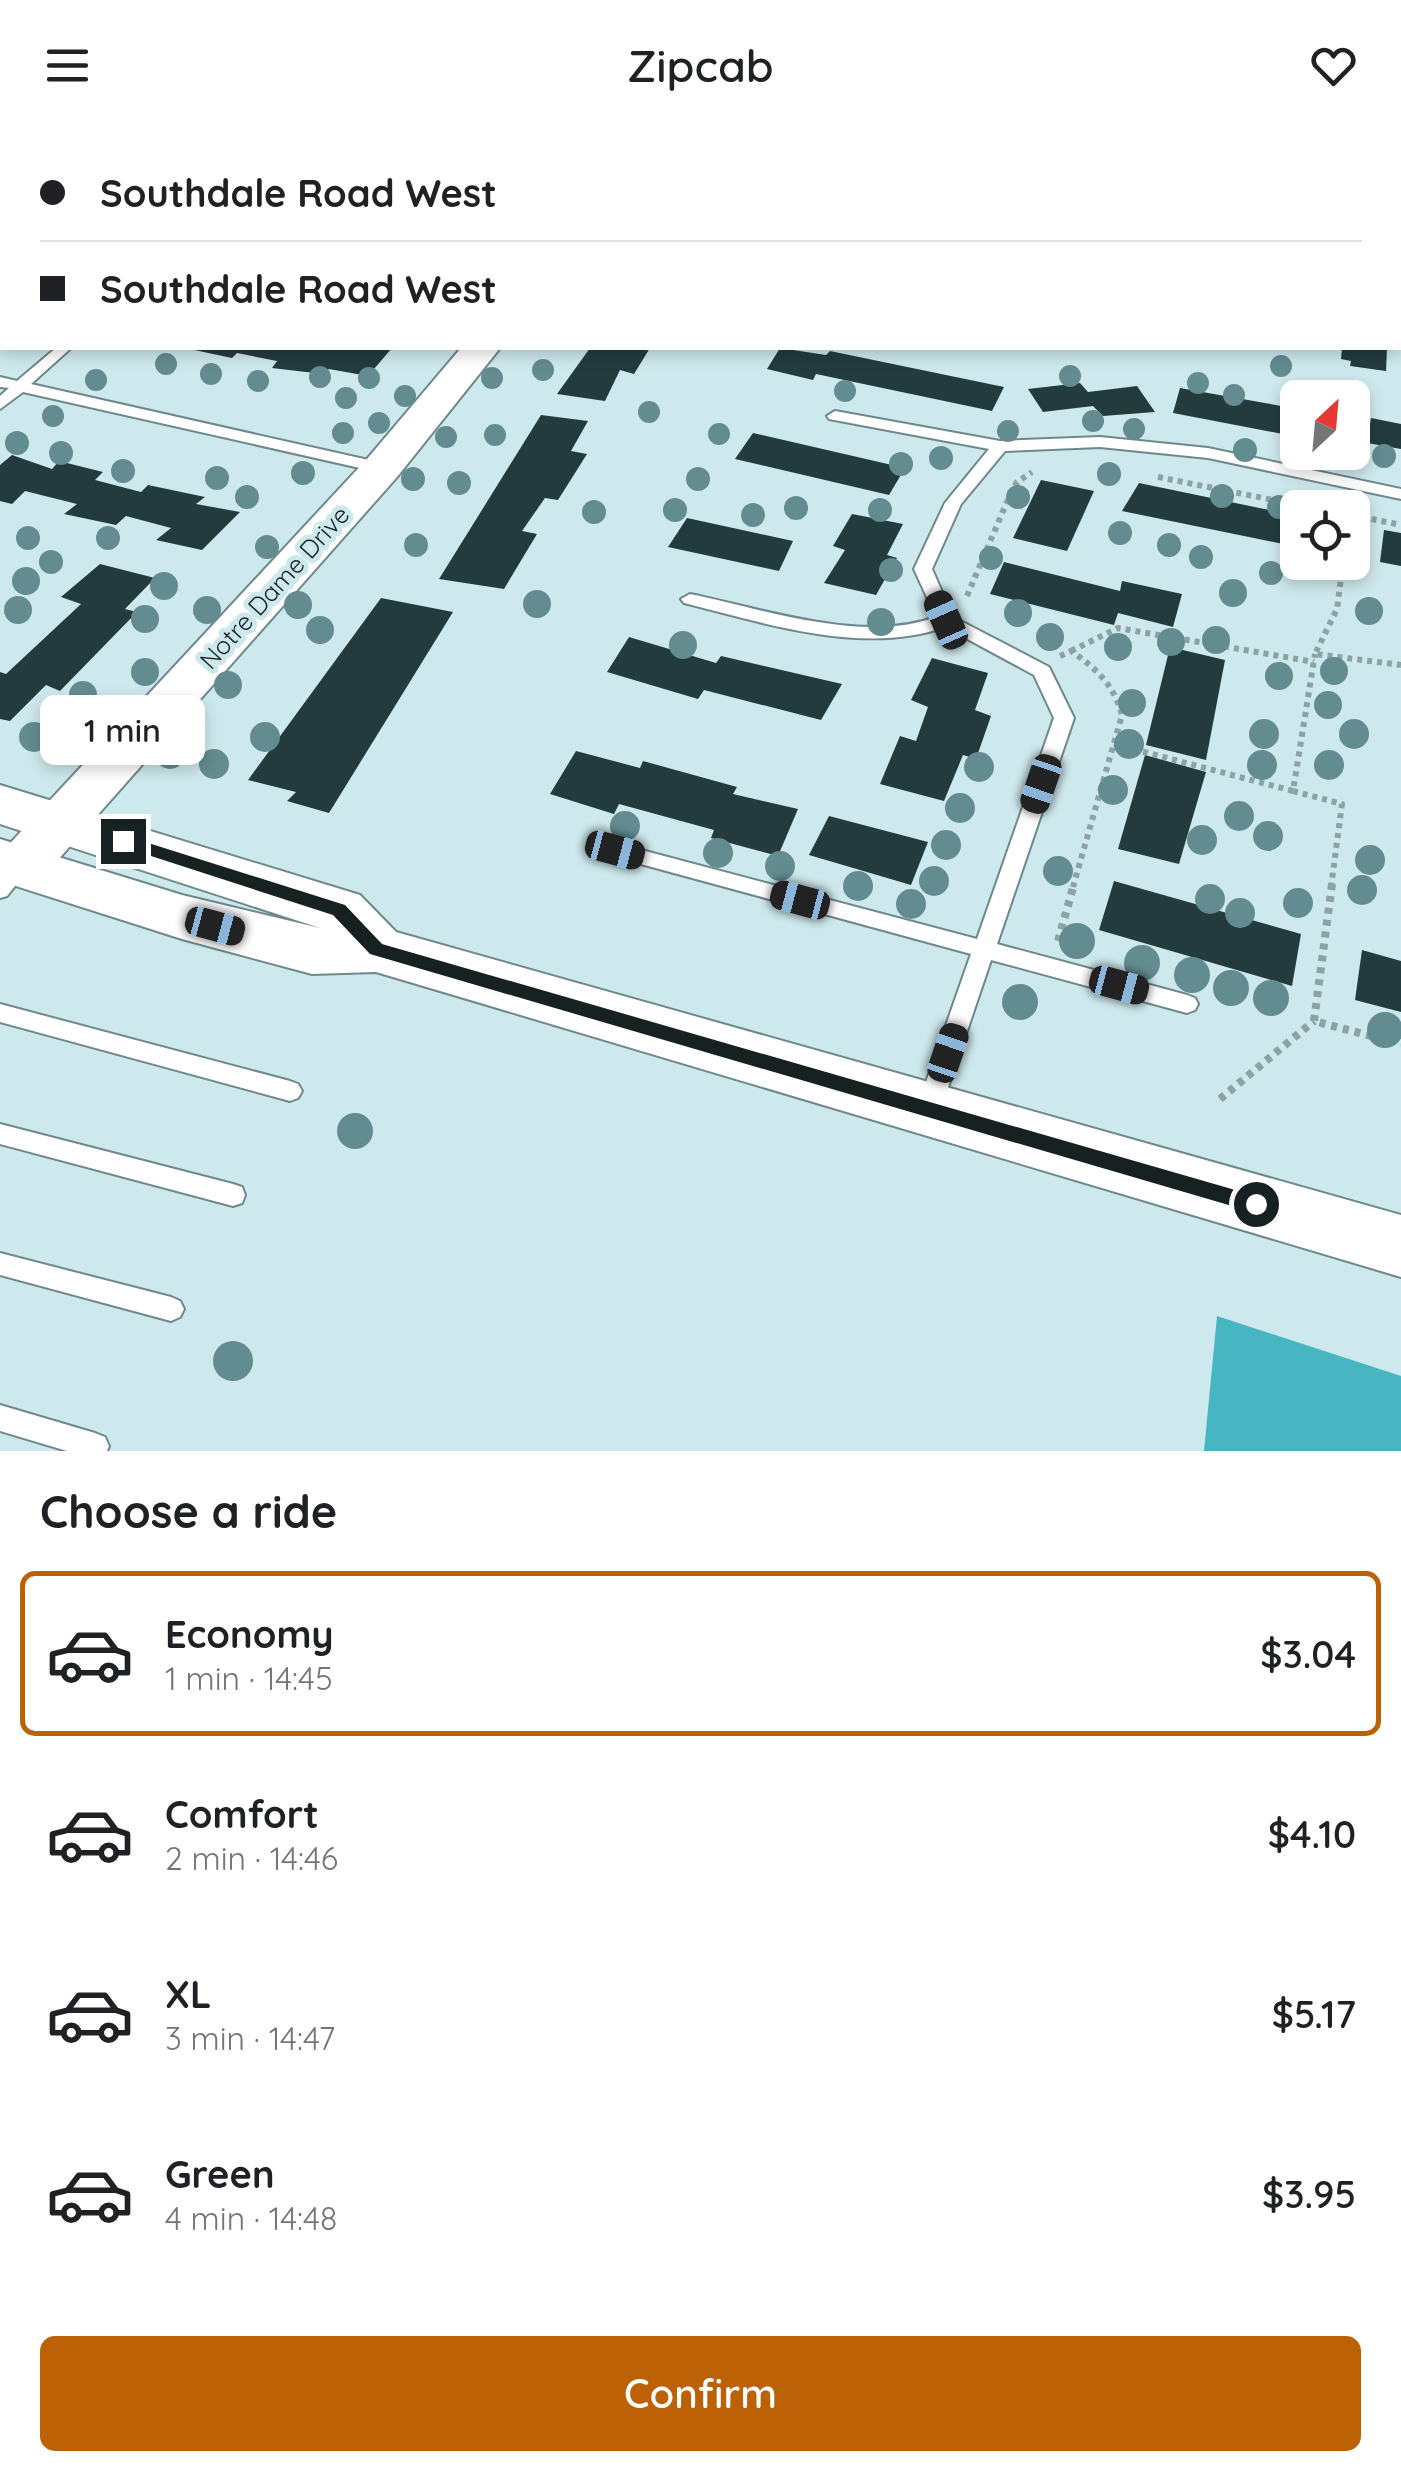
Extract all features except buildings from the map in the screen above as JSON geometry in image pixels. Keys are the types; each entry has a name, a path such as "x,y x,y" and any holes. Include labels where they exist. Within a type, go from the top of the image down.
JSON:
{"main road":[{"path":"0,804 339,910 376,949"},
{"path":"7,872 312,950 376,949 1401,1246"}],"street":[{"name":"Notre Dame Drive","path":"7,872 62,822 382,468 479,350"}],"lane":[{"path":"0,404 62,350"},
{"path":"0,382 382,468"},
{"path":"835,416 1000,446 1100,442 1208,453 1401,494"},
{"path":"928,1110 1064,718 1042,672 946,620 923,569 953,503 1000,446"},
{"path":"690,599 854,632 927,631 946,620"},
{"path":"615,850 1187,1004"},
{"path":"0,1013 290,1090"},
{"path":"0,1134 233,1194"},
{"path":"0,1264 171,1308"},
{"path":"0,1418 95,1446"}],"path":[{"path":"964,603 1017,482 1039,470"},
{"path":"1141,474 1280,501"},
{"path":"1370,519 1401,525"},
{"path":"1293,790 1314,658 1336,610 1340,580"},
{"path":"1048,661 1118,628 1314,658 1401,665"},
{"path":"1056,949 1122,716 1118,694 1099,671 1071,651"},
{"path":"1114,744 1342,804 1314,1021 1220,1099"},
{"path":"1314,1021 1401,1044"}],"shaded area":[{"path":"1217,1316 1401,1376 1401,1451 1204,1451"}],"route":[{"path":"123,841 339,910 376,949 1256,1204"}]}
